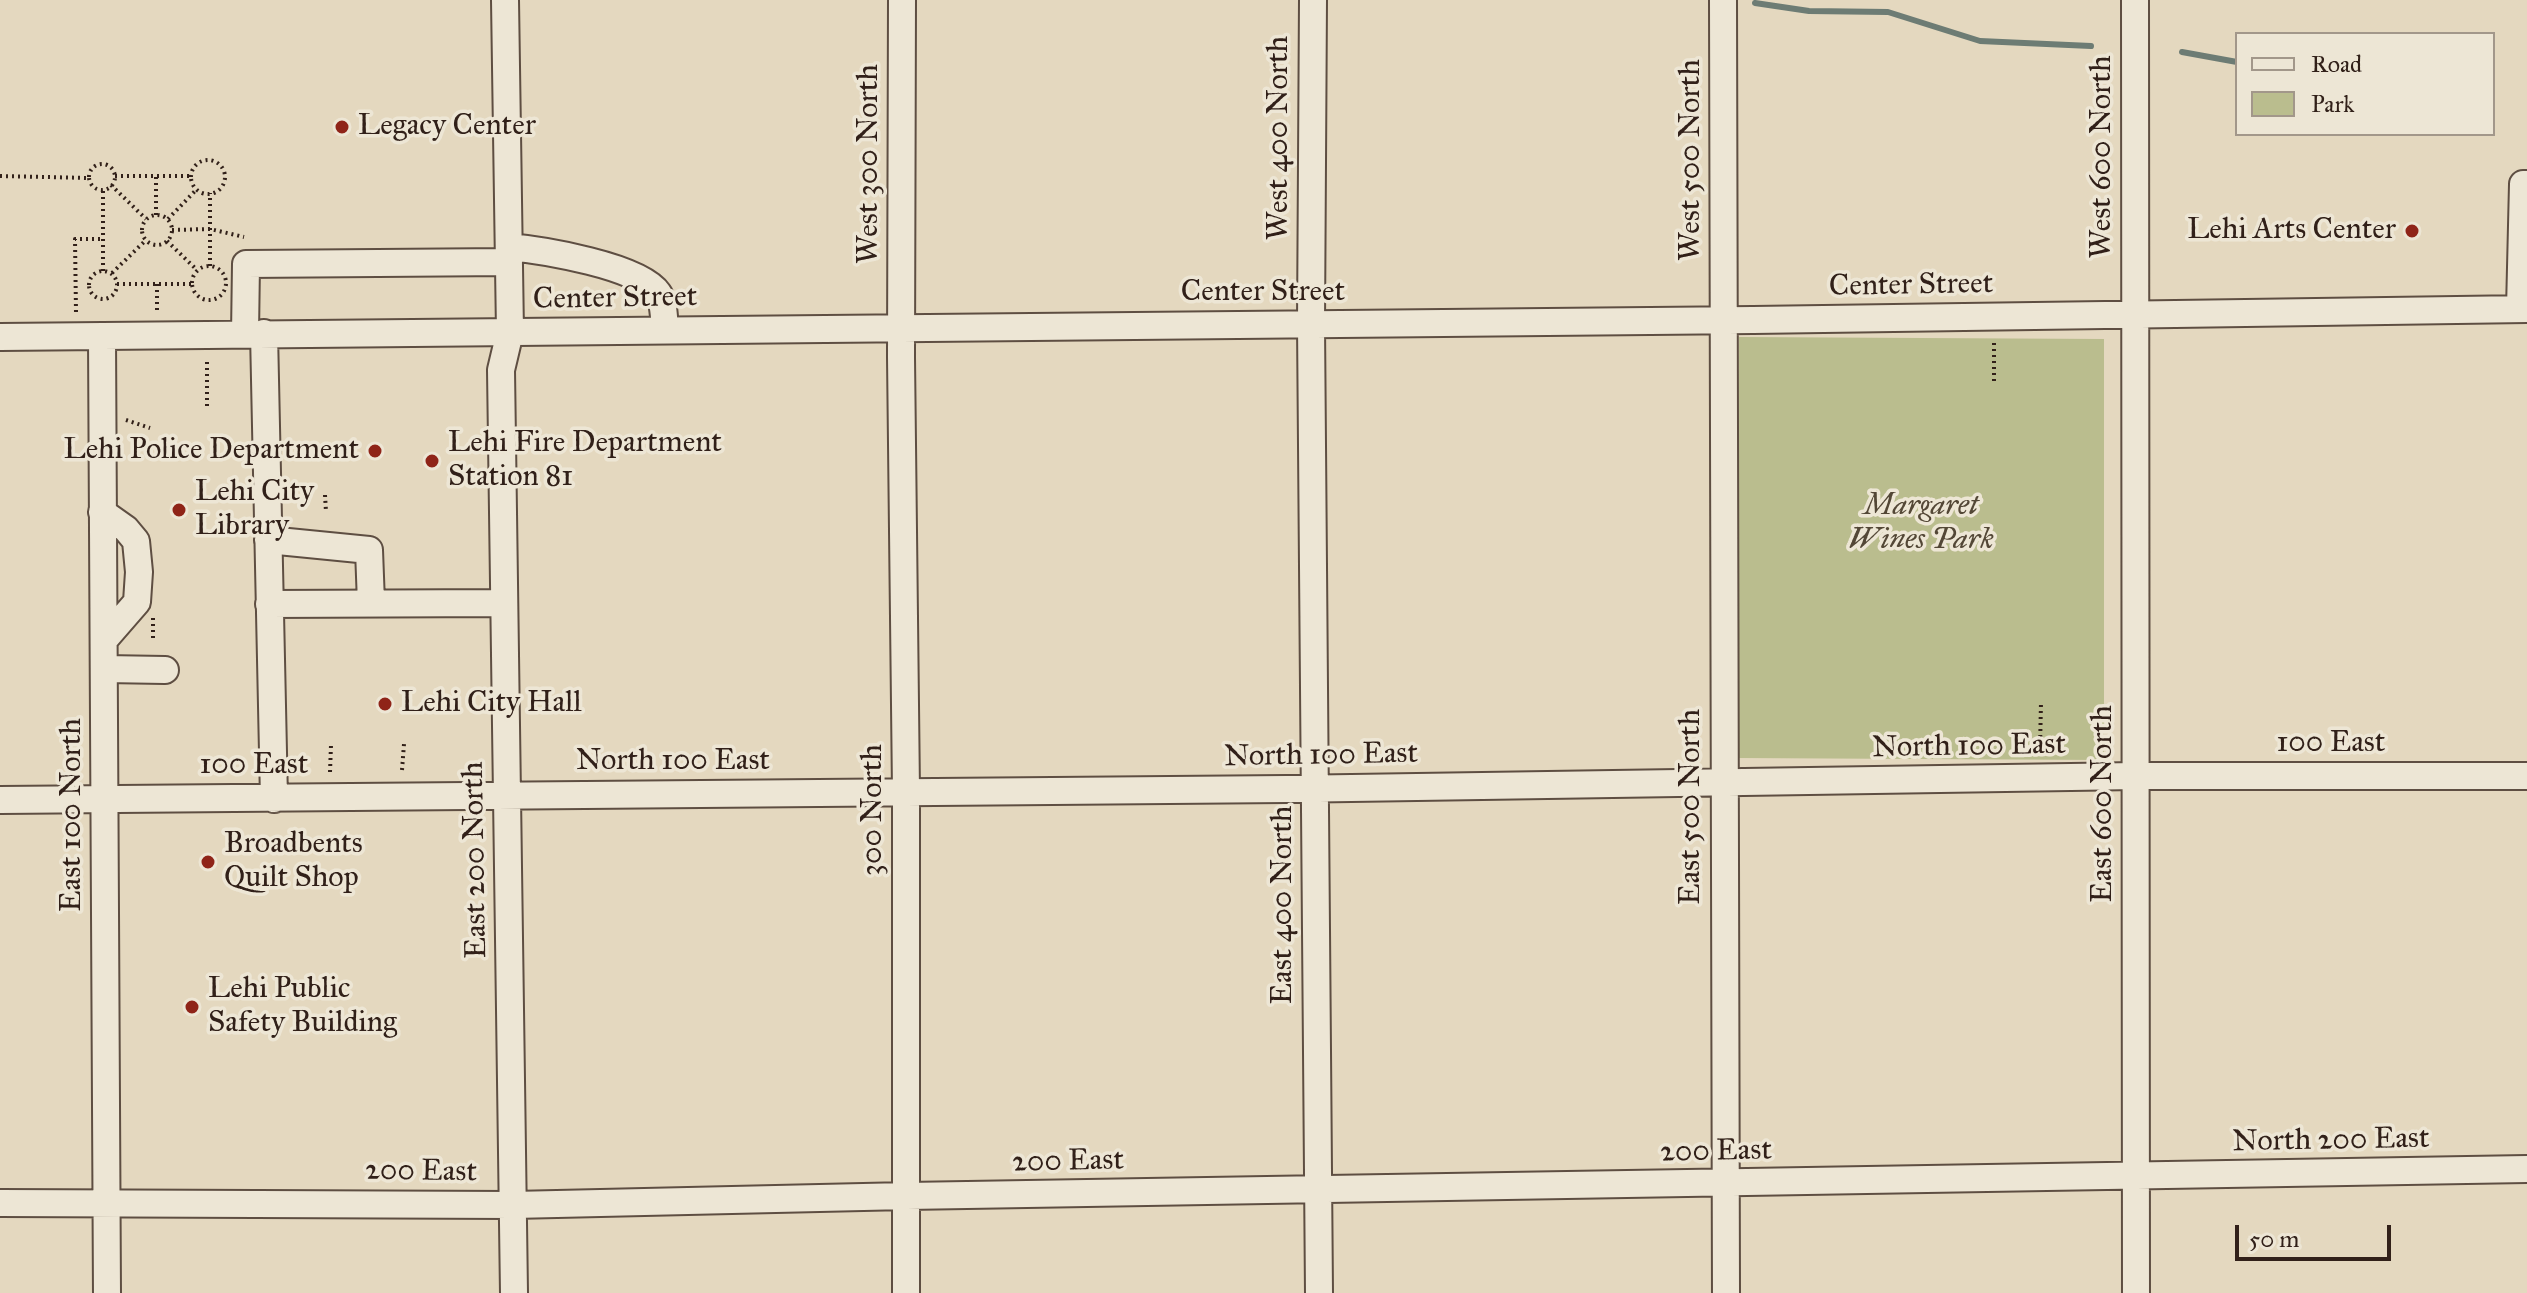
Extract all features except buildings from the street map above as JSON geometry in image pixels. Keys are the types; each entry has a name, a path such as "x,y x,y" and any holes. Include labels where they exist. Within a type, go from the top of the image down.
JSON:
{"street":[{"name":"East 200 North","path":"505,0 510,332 501,370 514,1293"},
{"name":"West 300 North","path":"902,0 902,327"},
{"name":"West 400 North","path":"1311,324 1313,0"},
{"name":"West 500 North","path":"1723,0 1725,320"},
{"name":"West 600 North","path":"2135,0 2135,315"},
{"path":"2524,309 2523,184 2527,184"},
{"path":"274,799 268,540 254,333 246,264 509,254 538,249 645,280 660,295 665,330"},
{"name":"Center Street","path":"0,337 2524,309"},
{"name":"East 600 North","path":"2135,315 2136,1293"},
{"name":"East 500 North","path":"1725,320 1726,1293"},
{"name":"East 400 North","path":"1311,324 1319,1293"},
{"name":"300 North","path":"902,327 906,1293"},
{"name":"East 100 North","path":"102,337 104,1202 107,1293"},
{"path":"102,512 126,529 136,541 139,572 137,602 104,640"},
{"path":"268,540 369,550 371,603"},
{"path":"269,604 504,603"},
{"path":"105,669 165,670"},
{"name":"100 East","path":"2136,776 2527,776"},
{"name":"North 100 East","path":"507,795 1315,789 2136,776"},
{"name":"100 East","path":"0,800 507,795"},
{"name":"North 200 East","path":"2136,1177 2527,1169"},
{"name":"200 East","path":"0,1203 513,1205 2136,1177"}],"path":[{"path":"204,160 219,164 224,173 223,184 210,193 197,189 191,176 195,166 204,160"},
{"path":"103,190 92,185 89,178 91,170 102,164 109,167 115,176"},
{"path":"0,176 89,178"},
{"path":"115,176 191,176"},
{"path":"103,190 111,185 115,176"},
{"path":"156,176 156,215"},
{"path":"111,185 146,219"},
{"path":"168,219 197,189"},
{"path":"103,190 103,271"},
{"path":"210,193 210,266"},
{"path":"146,219 156,215 168,219"},
{"path":"146,219 142,232 146,240 154,245 167,241 172,230 168,219"},
{"path":"172,230 210,229 244,237"},
{"path":"76,312 75,239 103,239"},
{"path":"112,273 146,240"},
{"path":"167,241 197,271"},
{"path":"210,266 224,275 226,285 221,295 205,300 196,294 192,284 197,271 210,266"},
{"path":"103,271 112,273 117,284 112,296 103,299 94,295 89,287 91,278 103,271"},
{"path":"117,284 192,284"},
{"path":"157,284 157,314"},
{"path":"1994,343 1994,385"},
{"path":"207,362 207,406"},
{"path":"124,419 150,428"},
{"path":"325,495 326,512"},
{"path":"2040,749 2041,702"},
{"path":"402,770 404,744"},
{"path":"330,772 331,745"}],"green space":[{"name":"Margaret Wines Park","path":"1739,337 2104,339 2104,760 1737,758"}],"waterway":[{"path":"1755,3 1809,11 1888,12 1980,41 2091,46"},
{"path":"2182,52 2235,62"}],"place":[{"name":"Legacy Center","path":"342,127"},
{"name":"Lehi Arts Center","path":"2412,231"},
{"name":"Lehi Police Department","path":"375,451"},
{"name":"Lehi Fire Department Station 81","path":"432,461"},
{"name":"Lehi City Library","path":"179,510"},
{"name":"Lehi City Hall","path":"385,704"},
{"name":"Broadbents Quilt Shop","path":"208,862"},
{"name":"Lehi Public Safety Building","path":"192,1007"}]}
